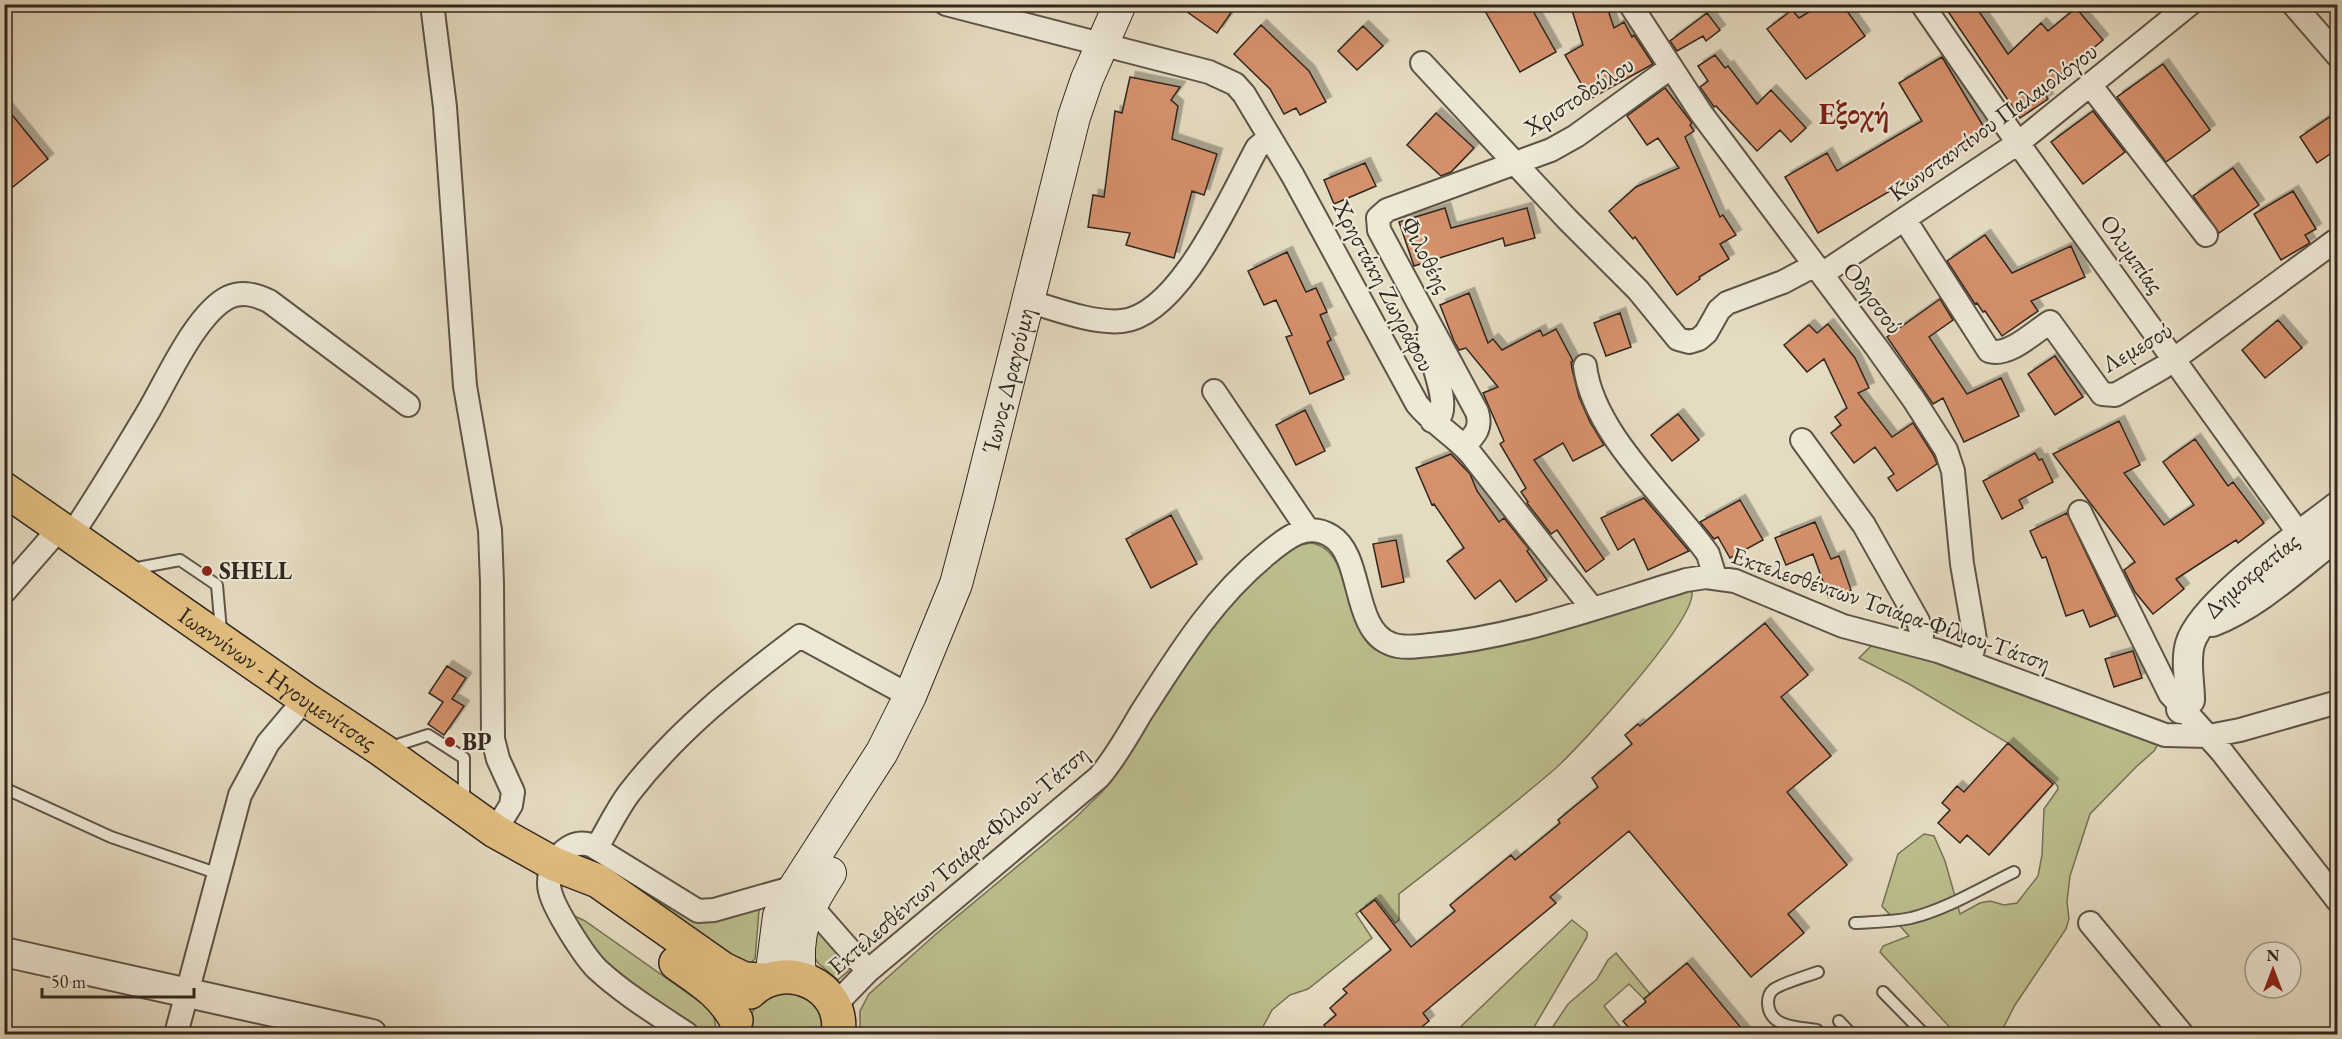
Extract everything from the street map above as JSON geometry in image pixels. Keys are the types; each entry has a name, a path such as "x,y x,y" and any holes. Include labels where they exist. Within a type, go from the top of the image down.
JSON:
{"main road":[{"name":"Ίωνος Δραγούμη","path":"779,978 799,960 802,896 882,753 910,696 956,584 1074,117 1101,44 1120,4"},
{"name":"Ιωαννίνων - Ηγουμενίτσας","path":"4,489 382,750 495,831 554,864 598,881 723,969 744,979 779,978"},
{"name":"Ιωαννίνων - Ηγουμενίτσας","path":"554,864 585,898 712,989 728,1004 736,1027"},
{"path":"736,1027 740,1005 747,995 755,986 779,978 820,987 836,1020"}],"street":[{"path":"432,4 445,106 465,386 490,530 493,739 498,759 513,792 511,805 495,831"},
{"name":"Χρηστάκη Ζωγράφου","path":"946,4 1209,72 1228,80 1239,88 1293,176 1417,404 1432,421 1452,434 1464,446 1592,608"},
{"name":"Οδησσού","path":"1630,4 1670,69 1701,113 1819,270 1939,438 1950,461 1955,484 1963,572 1975,641 1970,662"},
{"name":"Ολυμπίας","path":"1922,4 2018,143 2301,535"},
{"name":"Κωνσταντίνου Παλαιολόγου","path":"1516,165 1638,290 1672,333 1683,341 1694,341 1703,337 1719,310 1727,303 1819,270 1905,220 2018,143 2190,4"},
{"path":"2293,4 2337,56"},
{"path":"1422,63 1516,165"},
{"name":"Χριστοδούλου","path":"1516,165 1541,155 1576,136 1670,69"},
{"path":"2091,86 2206,235"},
{"path":"1028,301 1094,319 1119,322 1147,311 1173,288 1192,264 1257,148 1270,137"},
{"name":"Φιλοθέης","path":"1464,446 1477,433 1479,418 1379,230 1378,218 1387,210 1516,165"},
{"name":"Λεμεσού","path":"1905,220 1989,351 2008,350 2050,322 2102,394 2108,395 2115,395 2127,389 2175,359 2335,241"},
{"path":"4,592 65,533 124,451 191,337 215,307 230,297 247,294 269,301 408,405"},
{"path":"1432,327 1428,333 1442,408 1441,414 1432,421"},
{"path":"1585,366 1592,395 1610,429 1708,554 1715,577"},
{"path":"1214,391 1308,530"},
{"path":"1802,440 1864,525 1918,621 1922,646"},
{"name":"Δημοκρατίας","path":"2183,723 2190,700 2189,648 2198,626 2233,589 2337,506"},
{"path":"2080,512 2183,723 2209,736 2337,900"},
{"name":"Εκτελεσθέντων Τσιάρα-Φίλιου-Τάτση","path":"836,1020 868,971 1099,777 1118,753 1191,634 1210,610 1244,573 1274,548 1289,537 1308,530 1318,530 1332,536 1342,546 1370,623 1377,633 1390,644 1414,647 1467,641 1686,580 1715,577 1754,587 1792,607 1843,627 1922,646 1970,662 2154,732 2183,723"},
{"name":"Δημοκρατίας","path":"2198,626 2225,617 2248,604 2337,535"},
{"path":"597,847 629,793 689,725 800,636 910,696"},
{"path":"176,1035 234,815 249,775 268,743 305,699"},
{"path":"2209,736 2240,730 2337,702"},
{"path":"687,1035 605,976 589,960 560,913 550,891 550,873 565,850 576,843 597,847 698,911 802,896 868,971"},
{"path":"2090,923 2182,1035"},
{"path":"4,952 187,993 326,1029 372,1035"}],"lane":[{"path":"120,571 180,560 217,585 222,641"},
{"path":"4,788 111,837 219,874"},
{"path":"1855,923 1913,917 1947,905 2014,872"},
{"path":"1818,972 1773,989 1768,998 1768,1007 1773,1017 1783,1025 1817,1030 1820,1035"},
{"path":"1883,992 1924,1035"},
{"path":"1839,1021 1851,1035"}],"green space":[{"path":"1311,543 1324,548 1334,559 1341,573 1356,623 1364,638 1377,651 1396,656 1687,589 1692,592 1688,607 1657,654 1611,710 1569,755 1517,800 1399,894 1399,920 1395,923 1376,898 1356,914 1372,938 1308,989 1290,995 1272,1010 1259,1034 863,1034 860,1026 860,1011 869,994 936,934 1073,820 1102,792 1118,772 1151,713 1236,592 1294,546"},
{"path":"1888,643 2153,738 2158,744 2154,751 2090,814 2070,876 2067,902 2069,919 2066,929 2015,1005 2000,1034 1956,1034 1880,952 1883,946 1909,936 1882,906 1898,854 1924,834 1934,836 1945,861 1960,914 1980,903 1990,901 2004,905 2017,903 2038,876 2042,855 2044,809 2058,789 2057,785 2008,743 1909,684 1859,658 1873,644"},
{"path":"601,863 683,912 759,910 755,959 749,964 742,963 602,869"},
{"path":"571,914 585,921 713,1011 717,1034 703,1034 698,1031 600,961"},
{"path":"1572,920 1587,932 1587,937 1530,1034 1453,1034"},
{"path":"818,924 852,968 838,980 818,963 813,955"},
{"path":"1616,953 1650,994 1644,999 1629,984 1604,1006 1622,1029 1616,1034 1548,1034 1568,1004 1597,979 1608,960"},
{"path":"785,991 814,1004 821,1016 822,1034 750,1034 749,1024 757,1005"}],"building":[{"path":"1176,4 1237,4 1217,33"},
{"path":"1496,4 1529,4 1556,52 1520,72 1485,11"},
{"path":"1570,4 1606,4 1614,28 1624,22 1632,37 1634,35 1653,64 1590,99 1565,55 1583,45"},
{"path":"1822,4 1842,4 1865,36 1806,79 1767,29 1792,10 1799,18"},
{"path":"1943,4 1974,4 2008,54 2041,23 2048,31 2076,8 2103,40 2078,61 2076,60 2043,91 2048,99 2020,118"},
{"path":"1707,13 1720,30 1706,41 1703,36 1677,51 1670,41"},
{"path":"1261,25 1309,71 1326,102 1300,115 1296,108 1284,114 1270,89 1234,54"},
{"path":"1363,26 1383,46 1357,70 1338,51"},
{"path":"1715,55 1725,68 1728,66 1757,104 1771,90 1806,128 1791,142 1780,130 1757,151 1716,106 1714,107 1700,87 1708,81 1698,66"},
{"path":"1942,57 1988,134 1818,233 1785,177 1827,153 1837,171 1922,121 1899,83"},
{"path":"2163,64 2210,130 2166,162 2117,97"},
{"path":"1130,77 1180,87 1171,100 1178,106 1172,139 1217,154 1204,195 1192,191 1174,258 1126,245 1130,233 1088,227 1093,195 1104,197 1115,111 1122,113"},
{"path":"1665,88 1692,123 1690,125 1694,131 1685,137 1720,217 1723,215 1736,235 1720,244 1729,259 1699,277 1700,279 1677,295 1635,237 1633,239 1609,211 1636,187 1679,168 1658,138 1647,145 1627,116"},
{"path":"4,105 48,159 4,194"},
{"path":"2093,111 2125,152 2083,184 2051,142"},
{"path":"2337,112 2337,149 2317,163 2300,137"},
{"path":"1436,113 1474,148 1451,172 1441,176 1407,145"},
{"path":"1365,163 1376,186 1334,204 1324,180"},
{"path":"2233,168 2259,205 2219,233 2193,196"},
{"path":"2293,191 2316,229 2305,235 2310,243 2281,260 2254,214"},
{"path":"1445,208 1451,228 1527,208 1535,238 1505,246 1503,238 1414,266 1399,222"},
{"path":"1985,235 2012,273 2071,246 2085,277 2031,301 2038,311 2002,336 1985,311 1983,312 1977,303 1975,304 1947,261"},
{"path":"1287,252 1306,292 1316,288 1327,312 1320,315 1331,340 1327,342 1344,379 1310,394 1286,337 1292,335 1276,300 1264,305 1248,271"},
{"path":"1469,293 1488,343 1493,339 1502,350 1540,330 1543,336 1556,329 1573,361 1571,362 1572,369 1579,397 1604,445 1573,461 1563,443 1534,460 1604,559 1586,572 1557,530 1551,534 1527,503 1521,492 1526,488 1500,444 1504,441 1483,393 1498,387 1466,348 1459,350 1454,341 1440,305"},
{"path":"1940,299 1953,320 1929,337 1967,394 2001,378 2019,416 1964,442 1943,398 1933,404 1887,337"},
{"path":"1620,313 1631,347 1606,356 1594,323"},
{"path":"2278,320 2302,348 2265,378 2242,350"},
{"path":"1828,324 1855,358 1869,388 1858,393 1892,437 1913,423 1934,456 1937,464 1897,491 1888,478 1894,474 1875,447 1854,463 1831,433 1841,425 1835,417 1847,408 1824,359 1807,372 1784,345 1809,325 1817,333"},
{"path":"2055,356 2083,397 2055,415 2028,374"},
{"path":"1305,410 1325,451 1296,465 1276,425"},
{"path":"1678,414 1699,440 1672,461 1651,435"},
{"path":"2119,421 2140,465 2124,473 2164,525 2194,505 2163,462 2195,439 2228,486 2233,482 2264,523 2238,543 2236,540 2176,579 2184,589 2153,614 2135,592 2124,570 2135,562 2053,454"},
{"path":"2035,453 2039,460 2042,459 2053,482 2019,500 2023,508 2002,519 1983,481"},
{"path":"1451,454 1470,474 1477,491 1499,522 1504,518 1529,549 1527,551 1547,580 1516,602 1500,580 1475,599 1447,561 1464,548 1434,504 1432,505 1416,468"},
{"path":"1644,498 1689,551 1648,570 1634,539 1618,550 1601,518"},
{"path":"1740,500 1763,540 1730,558 1718,537 1714,539 1700,522"},
{"path":"2067,513 2116,616 2090,627 2083,610 2066,616 2046,557 2042,558 2030,531"},
{"path":"1171,515 1197,564 1151,588 1126,539"},
{"path":"1815,522 1831,559 1839,556 1851,590 1829,598 1813,554 1786,565 1775,538"},
{"path":"1396,540 1404,582 1382,587 1373,544"},
{"path":"1765,623 1808,675 1781,697 1831,756 1787,792 1847,865 1788,914 1804,933 1751,977 1629,831 1550,897 1556,903 1423,1013 1429,1021 1412,1035 1331,1035 1324,1025 1336,1015 1330,1008 1347,993 1343,989 1391,950 1360,911 1375,900 1411,947 1455,911 1450,905 1511,855 1515,860 1560,823 1558,820 1598,787 1592,778 1632,744 1625,735 1638,724 1640,726"},
{"path":"2133,651 2142,678 2114,687 2105,659"},
{"path":"447,666 466,678 452,699 464,706 444,735 428,724 443,702 429,693"},
{"path":"2008,743 2053,784 1989,855 1967,835 1960,843 1938,823 1950,810 1942,803 1957,786 1964,792"},
{"path":"1687,963 1747,1035 1635,1035 1623,1021 1646,1002 1644,999"}],"place":[{"name":"SHELL","path":"207,571"},
{"name":"BP","path":"450,742"}],"district":[{"name":"Εξοχή","path":"1854,114"}]}
